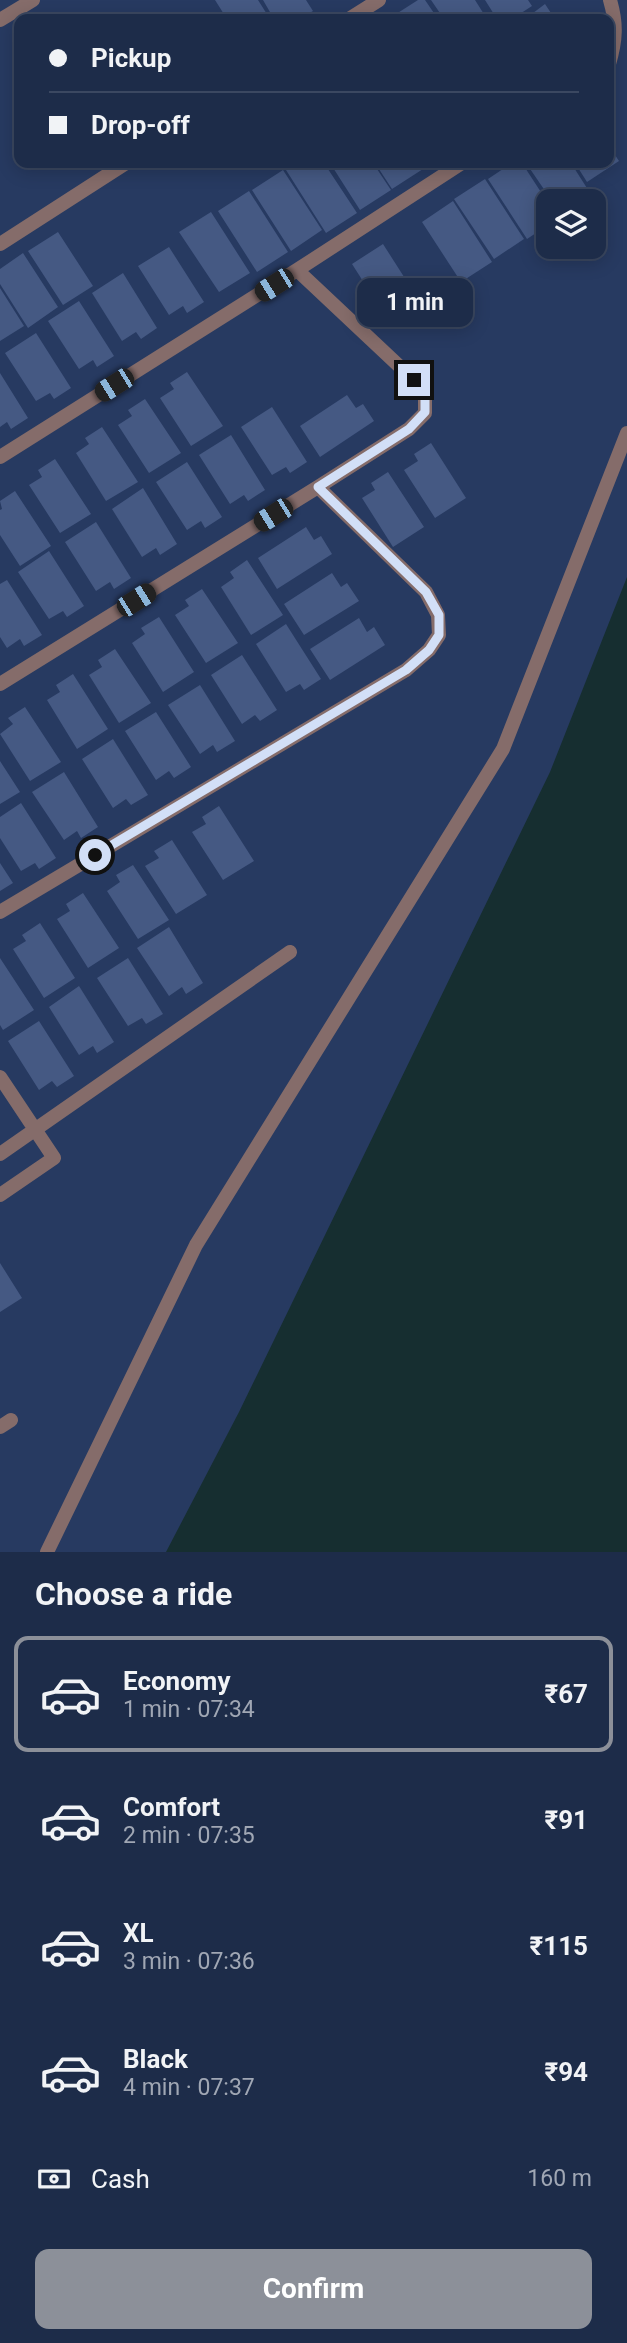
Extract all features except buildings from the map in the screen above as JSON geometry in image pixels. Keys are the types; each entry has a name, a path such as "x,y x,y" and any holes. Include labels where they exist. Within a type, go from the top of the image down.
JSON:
{"street":[{"path":"0,20 33,0"},
{"path":"357,14 379,0"},
{"path":"614,15 614,48"},
{"path":"0,244 119,168"},
{"path":"0,457 297,271 454,168"},
{"path":"0,684 409,429 425,412 425,398 414,380 297,271"},
{"path":"47,1552 196,1245 503,749 627,433"},
{"path":"0,912 406,670 429,650 439,635 439,615 426,592 318,487"},
{"path":"0,1154 290,952"},
{"path":"0,1077 54,1158 0,1195"}],"shaded area":[{"path":"627,577 627,1552 166,1552 239,1412 550,772"}],"route":[{"path":"95,855 380,683 406,670 429,650 439,635 439,615 426,592 318,487 409,429 425,412 425,398 414,380"}]}
